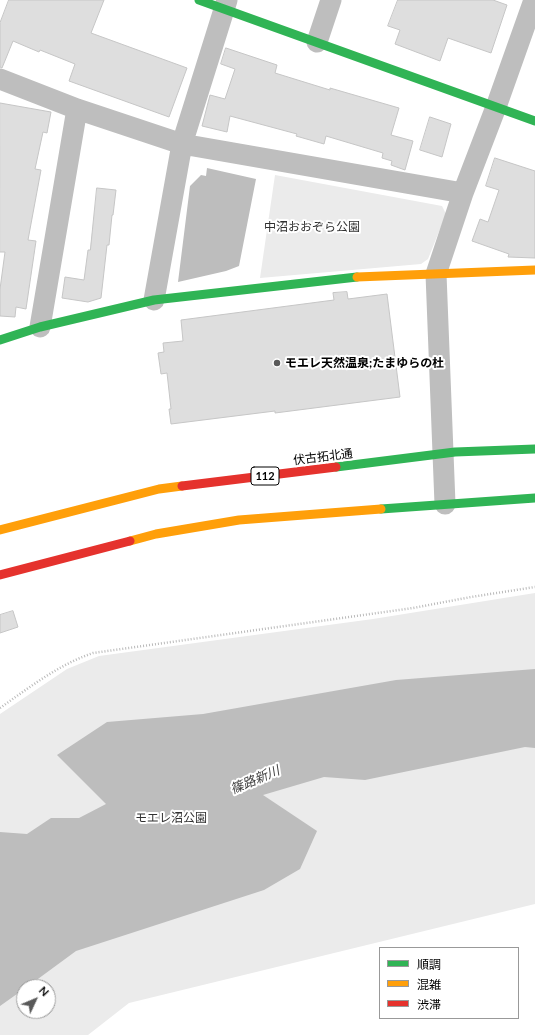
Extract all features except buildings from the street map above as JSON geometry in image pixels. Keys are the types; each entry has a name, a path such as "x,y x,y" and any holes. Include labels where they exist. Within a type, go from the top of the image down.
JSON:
{"main road":[{"path":"199,0 226,4 317,42 535,121"},
{"path":"0,340 40,327 154,300 356,277 535,270"},
{"name":"伏古拓北通","path":"0,530 159,489 455,452 535,448"},
{"path":"0,575 156,534 239,520 535,498"}],"street":[{"path":"317,42 332,0"},
{"path":"445,504 436,274 463,193 496,107 534,0"},
{"path":"154,300 182,144 226,4"},
{"path":"0,78 77,109 182,144 463,193"},
{"path":"40,327 77,109"}],"path":[{"path":"0,708 57,669 76,659 93,653 413,608 535,587"}],"green space":[{"name":"中沼おおぞら公園","path":"275,175 442,206 446,214 428,259 421,264 260,278"},
{"name":"モエレ沼公園","path":"535,593 535,904 129,1003 88,1035 0,1035 0,714 67,669 99,656 373,619"}],"water":[{"path":"207,168 256,179 239,266 226,271 178,282 190,186 201,175 206,176"},
{"name":"篠路新川","path":"535,669 535,748 525,747 365,780 324,777 263,795 317,831 300,869 264,890 76,951 38,979 16,979 16,995 0,1006 0,832 27,834 51,818 79,818 106,804 57,755 107,722 203,714 396,680"}],"traffic: fast":[{"path":"199,0 535,121"},
{"path":"0,340 40,327 154,300 357,277"},
{"path":"336,467 455,452 535,449"},
{"path":"381,509 535,498"}],"traffic: slow":[{"path":"357,277 535,270"},
{"path":"0,530 159,489 182,486"},
{"path":"130,541 156,534 239,520 381,509"}],"traffic: jam":[{"path":"182,486 336,467"},
{"path":"0,575 130,541"}],"place":[{"name":"モエレ天然温泉;たまゆらの杜","path":"277,363"}]}
